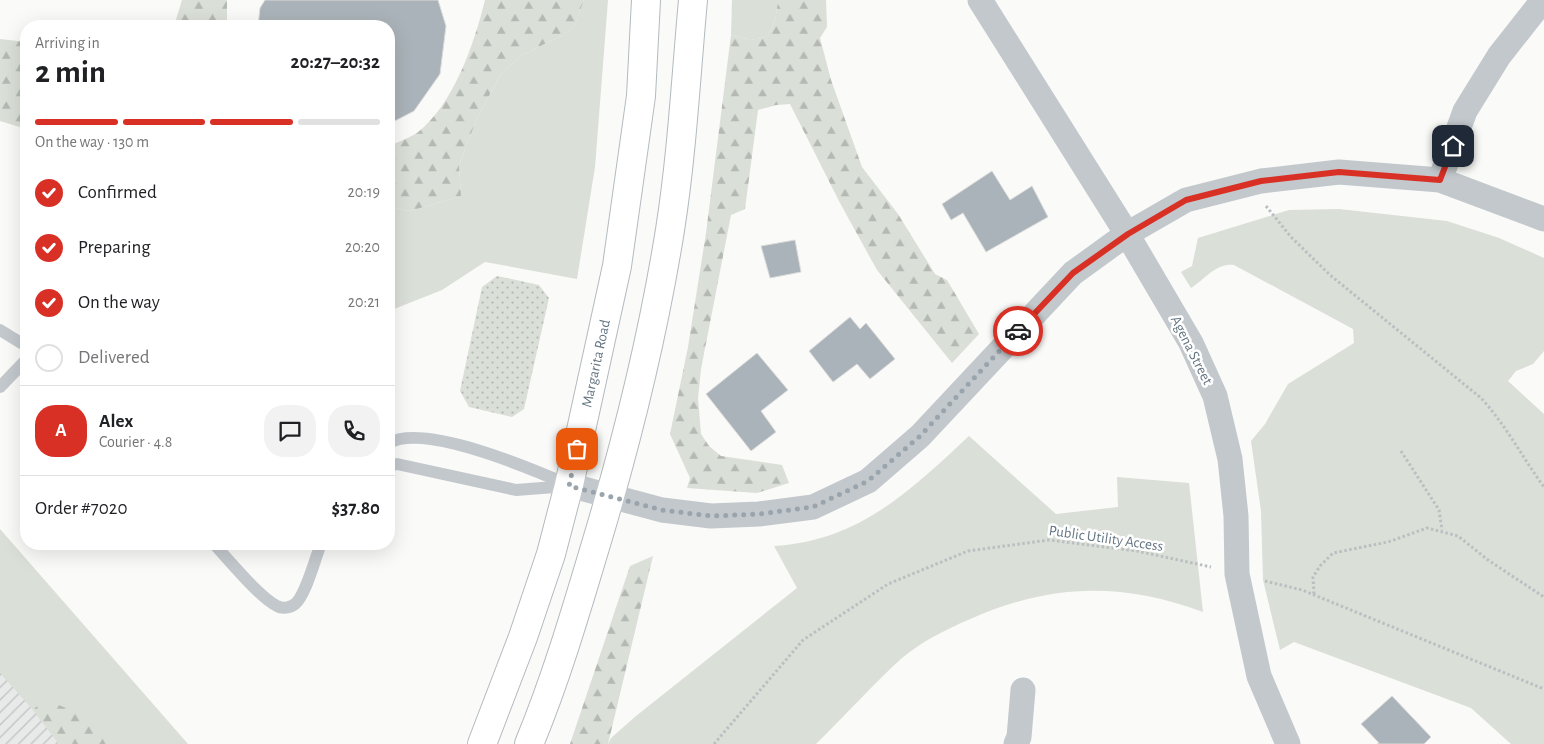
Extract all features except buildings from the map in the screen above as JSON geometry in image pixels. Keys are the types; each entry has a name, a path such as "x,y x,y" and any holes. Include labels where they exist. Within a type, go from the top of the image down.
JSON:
{"main road":[{"name":"Margarita Road","path":"482,744 523,636 551,554 569,486 616,266 641,96 646,0"},
{"path":"529,744 574,620 610,496 649,343 670,229 684,109 693,0"}],"street":[{"name":"Agena Street","path":"980,0 1128,234 1191,343 1215,396 1230,459 1236,516 1237,574 1259,676 1288,744"},
{"path":"1440,180 1465,111 1498,56 1543,0"},
{"path":"569,486 662,510 711,516 759,514 813,507 868,481 920,436 1073,273 1128,234 1186,200 1257,182 1339,172 1440,180 1544,219"},
{"path":"1016,744 1019,737 1023,690"}],"lane":[{"path":"0,330 20,342"},
{"path":"0,386 20,366"},
{"path":"395,440 398,438 428,438 522,464 569,486"},
{"path":"395,464 516,490 569,486"},
{"path":"220,550 263,595 278,607 287,608 296,603 302,593 319,550"}],"path":[{"path":"1257,182 1272,215 1317,262 1481,398 1500,419 1523,459 1544,487"},
{"path":"1401,451 1439,510 1442,530"},
{"path":"1314,594 1313,577 1320,566 1333,553 1388,542 1427,528 1442,530 1458,536 1488,560 1544,597"},
{"name":"Public Utility Access","path":"714,744 803,640 888,584 968,551 1050,540 1137,551 1314,594 1544,689"}],"shaded area":[{"path":"0,567 146,744 0,744"}],"green space":[{"path":"182,0 227,0 227,20 176,20"},
{"path":"485,0 584,0 575,25 563,35 522,55 501,74 478,116 459,165 461,196 410,211 395,208 395,143 417,133 442,106 461,72 475,35"},
{"path":"584,0 608,0 595,167 577,279 485,262 442,290 395,309 395,208 410,211 461,196 459,165 478,116 501,74 522,55 563,35 575,25"},
{"path":"732,0 778,0 771,30 761,38 753,39 731,35"},
{"path":"778,0 826,0 827,27 820,38 831,80 862,167 898,214 935,274 947,280 979,334 952,363 877,270 840,203 790,104 776,105 758,110 745,209 731,215 701,369 698,398 701,434 709,446 721,456 782,465 789,483 757,493 687,488 690,478 670,434 688,347 706,233 731,35 753,39 766,35 771,30 774,22"},
{"path":"0,39 20,41 20,127 0,121"},
{"path":"1339,209 1447,221 1499,238 1544,258 1544,351 1533,364 1516,371 1508,381 1544,414 1544,744 1511,744 1471,708 1294,642 1280,650 1263,580 1261,511 1251,441 1265,424 1288,384 1354,343 1353,329 1234,265 1222,266 1191,288 1181,272 1192,266 1198,238 1289,210"},
{"path":"497,276 539,285 549,298 524,409 512,417 469,407 460,391 482,287"},
{"path":"969,436 1056,514 1118,507 1117,477 1189,483 1203,612 1143,595 1113,591 1056,593 1027,599 968,620 942,632 917,647 891,668 816,744 608,744 611,738 636,716 797,588 774,546 804,542 857,524 904,494"},
{"path":"0,529 188,744 59,744 33,710 0,673"},
{"path":"653,556 608,744 570,744 630,566"},
{"path":"48,701 87,716 109,744 59,744 33,710 39,704"}],"way so far":[{"path":"577,449 569,486 662,510 711,516 759,514 813,507 868,481 920,436 1018,331"}],"route":[{"path":"1018,331 1073,273 1128,234 1186,200 1261,181 1339,172 1440,180 1453,146"}]}
